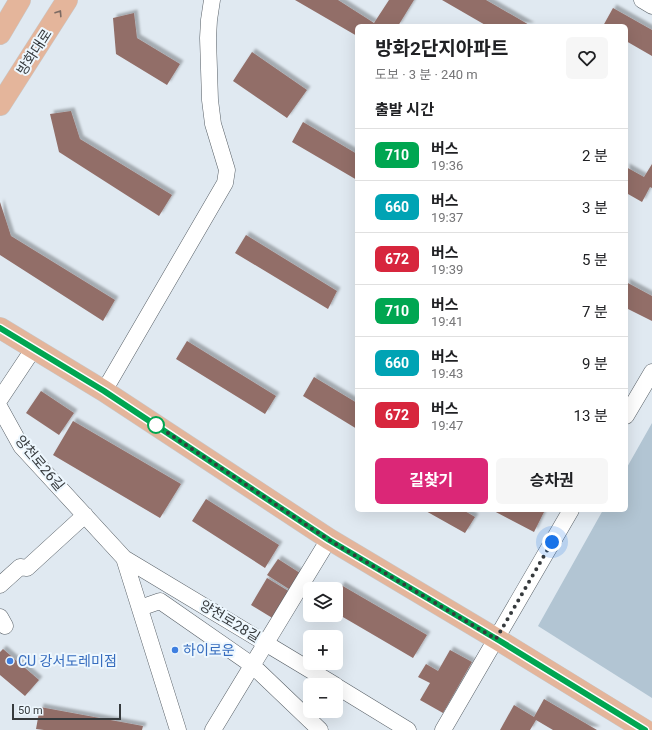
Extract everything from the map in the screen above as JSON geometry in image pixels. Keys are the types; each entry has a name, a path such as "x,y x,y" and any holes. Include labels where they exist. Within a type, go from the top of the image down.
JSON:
{"main road":[{"path":"0,34 20,0"},
{"name":"방화대로","path":"0,105 67,0"},
{"path":"0,328 104,391 329,540 496,639 645,730"}],"street":[{"path":"104,391 225,183 227,170 213,124 210,100 208,38 212,0"},
{"path":"642,0 652,6"},
{"path":"0,399 34,348"},
{"path":"628,413 652,372"},
{"name":"양천로26길","path":"0,408 21,446 124,558 178,730"},
{"path":"443,730 570,512"},
{"path":"0,585 20,567 27,568 85,515"},
{"path":"213,730 329,540"},
{"name":"양천로28길","path":"124,558 324,678"},
{"path":"140,608 160,601 252,666"},
{"name":"양천로28길","path":"252,666 320,730"},
{"name":"양천로28길","path":"343,689 408,730"}],"shaded area":[{"path":"652,423 652,698 538,626 602,512 628,512 628,465"}],"building":[{"path":"295,0 338,0 374,23 389,0 414,0 399,24 355,24 355,35"},
{"path":"442,0 486,0 528,24 484,24"},
{"path":"613,8 652,30 652,56 628,42 628,24 604,24"},
{"path":"134,13 137,38 180,64 167,85 116,54 113,18"},
{"path":"252,52 307,90 287,118 233,81"},
{"path":"71,111 80,139 172,195 159,216 59,152 50,114"},
{"path":"303,122 355,153 355,179 292,142"},
{"path":"652,164 652,188 650,187 642,202 628,194 628,168 644,177"},
{"path":"0,202 11,236 115,300 103,321 0,255"},
{"path":"246,235 337,291 328,309 235,253"},
{"path":"628,283 652,296 652,321 628,309"},
{"path":"187,341 276,396 265,414 176,359"},
{"path":"314,377 355,402 355,428 303,396"},
{"path":"41,391 74,413 59,435 26,413"},
{"path":"73,421 181,484 160,518 53,455"},
{"path":"206,499 279,545 265,568 192,521"},
{"path":"428,512 466,512 475,517 465,533"},
{"path":"496,512 544,512 534,532"},
{"path":"278,559 303,575 292,591 267,575"},
{"path":"267,578 290,592 274,619 251,605"},
{"path":"343,586 427,635 413,658 343,617"},
{"path":"3,649 39,680 25,696 0,675 0,652"},
{"path":"450,650 472,662 443,713 420,700 430,683 418,677 426,664 438,671"},
{"path":"544,699 597,730 553,730 536,720 530,730 500,730 514,705 534,717"},
{"path":"40,707 143,726 142,730 36,729"}],"bus line":[{"name":"710","path":"0,328 104,391 329,540 500,641 645,730"}],"place":[{"name":"하이로운","path":"175,650"},
{"name":"CU 강서도레미점","path":"10,661"}],"route":[{"path":"156,425 329,540 496,639 552,542"}]}
